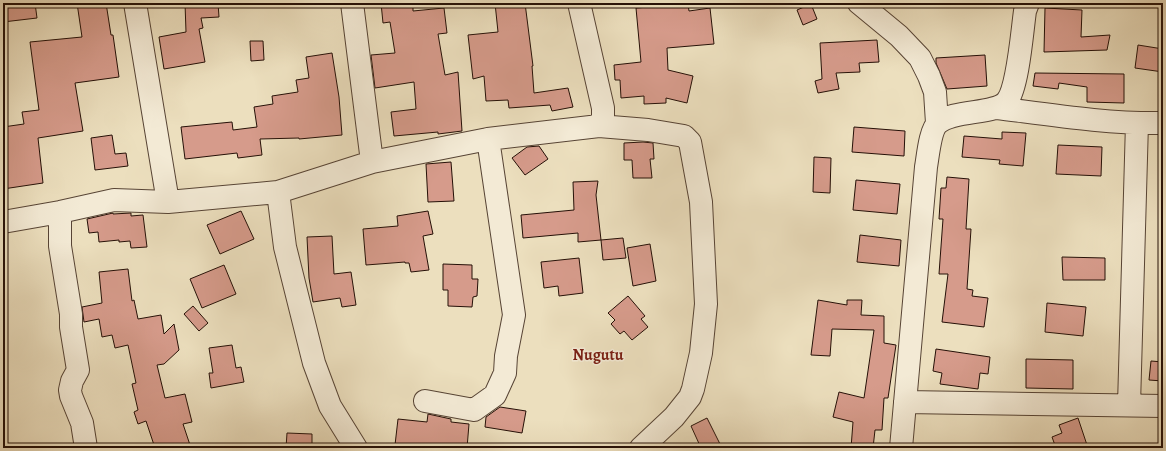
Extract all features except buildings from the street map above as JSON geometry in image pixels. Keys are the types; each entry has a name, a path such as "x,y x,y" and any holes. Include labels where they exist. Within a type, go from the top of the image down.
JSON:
{"street":[{"path":"135,3 168,202"},
{"path":"352,3 372,162"},
{"path":"580,3 602,108 603,117 599,126"},
{"path":"859,3 899,36 920,58 929,76 934,92 938,123"},
{"path":"998,108 1007,102 1012,91 1016,75 1025,11 1028,3"},
{"path":"901,448 926,167 932,134 938,123 952,116 998,108 1137,123 1163,123"},
{"path":"1129,405 1137,123"},
{"path":"3,222 60,212 114,200 168,202 278,192 372,162 488,140 599,126 648,130 684,136 688,138 690,142 701,202 706,304 701,353 693,389 683,407 641,448"},
{"path":"425,401 474,410 495,395 505,373 506,356 514,315 488,140"},
{"path":"278,192 285,247 314,363 330,406 356,448"},
{"path":"60,212 60,246 78,370 72,381 70,390 82,422 86,448"},
{"path":"905,402 1163,406"}],"district":[{"name":"Nugutu","path":"598,354"}]}
